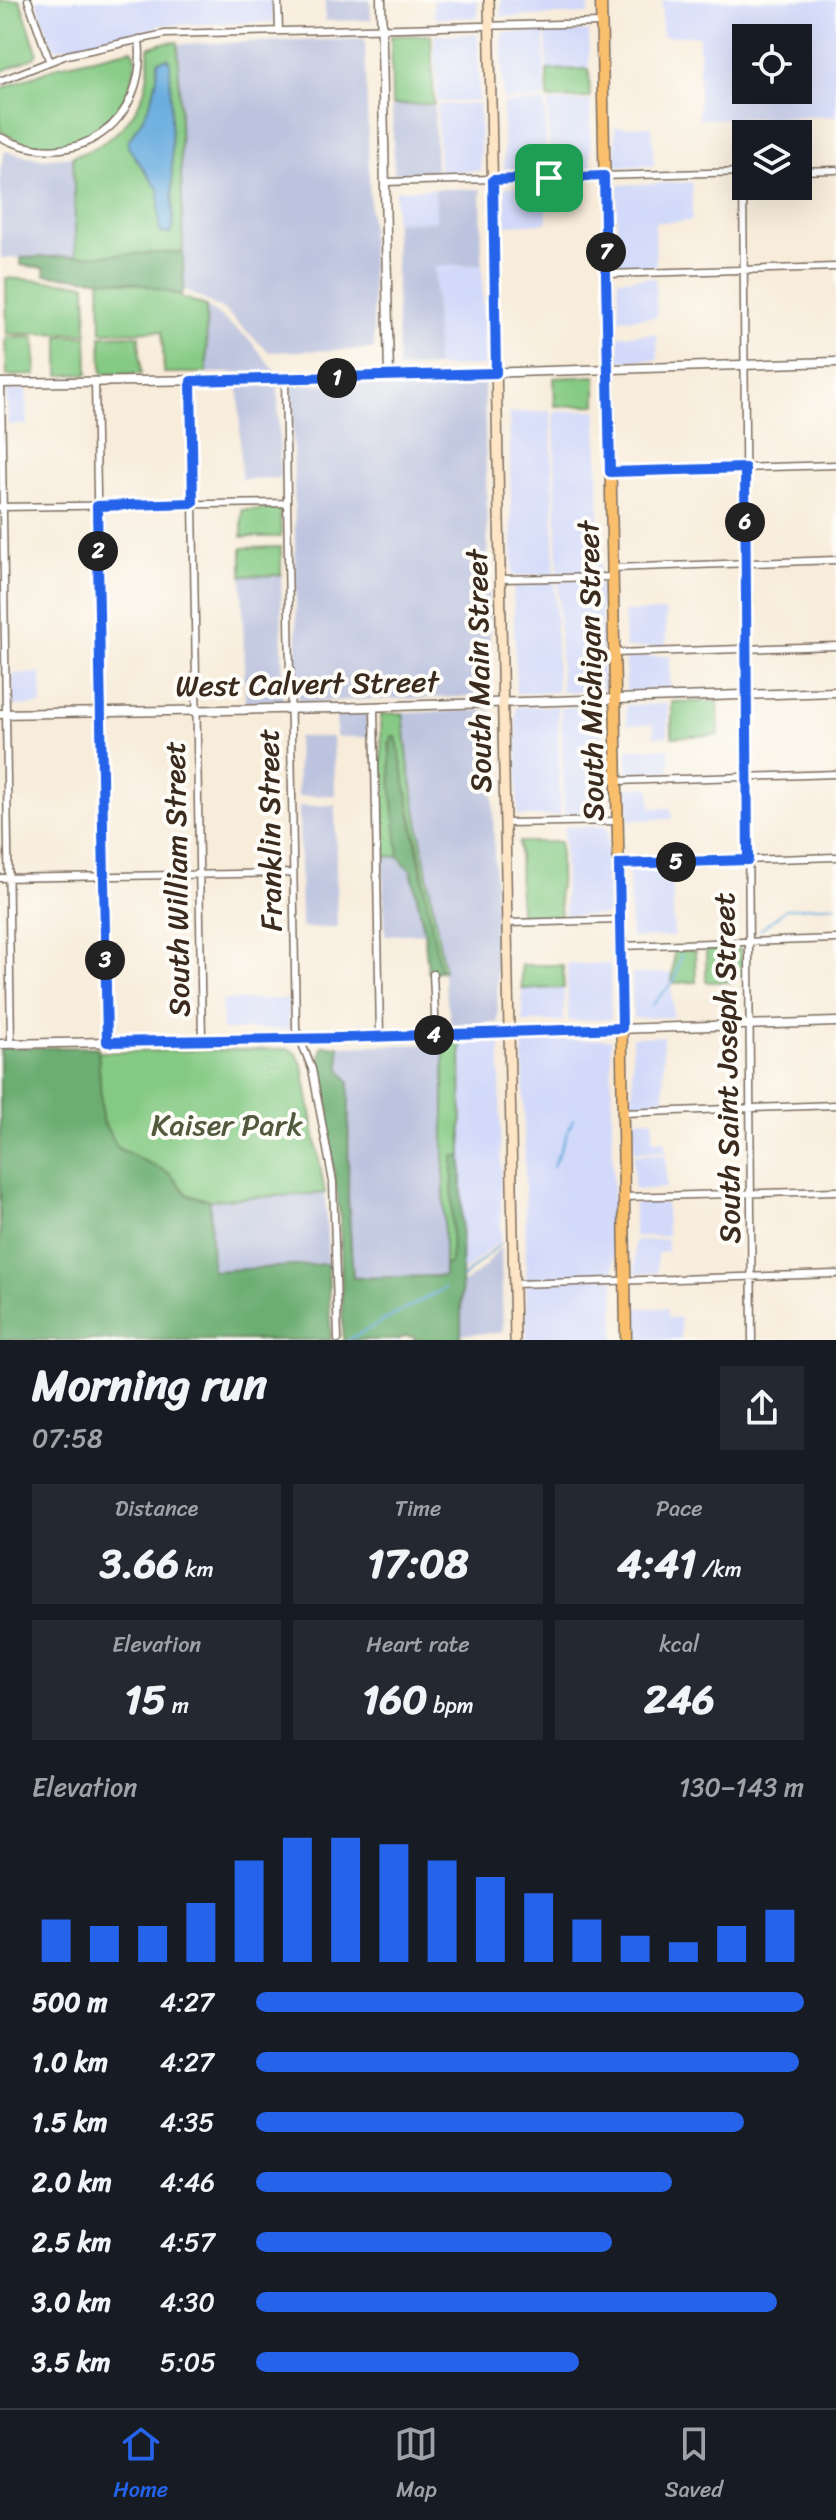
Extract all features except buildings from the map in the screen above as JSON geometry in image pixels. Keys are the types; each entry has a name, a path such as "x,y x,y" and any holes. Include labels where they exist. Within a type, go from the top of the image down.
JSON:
{"main road":[{"name":"South Main Street","path":"489,0 515,1340"},
{"name":"South Michigan Street","path":"601,0 626,1340"}],"street":[{"path":"28,0 49,60"},
{"path":"278,0 279,30"},
{"path":"381,0 389,376"},
{"path":"0,81 49,60 165,34 601,23"},
{"path":"0,137 26,148 54,151 79,145 103,134 131,100 139,71 139,39"},
{"path":"812,171 836,170"},
{"path":"385,182 732,172"},
{"name":"South Saint Joseph Street","path":"744,200 752,1340"},
{"path":"606,274 836,267"},
{"path":"11,1044 3,714 1,383 285,379 836,362"},
{"name":"Franklin Street","path":"285,379 296,1023 312,1069 333,1182 338,1340"},
{"name":"South William Street","path":"191,381 202,1041"},
{"path":"95,382 107,1042"},
{"path":"610,472 836,465"},
{"path":"1,507 287,503"},
{"path":"500,579 836,560"},
{"path":"614,653 836,646"},
{"name":"West Calvert Street","path":"3,714 374,707 836,692"},
{"path":"374,707 380,1037"},
{"path":"616,781 836,774"},
{"path":"506,823 618,821"},
{"path":"619,864 836,857"},
{"path":"0,878 293,873"},
{"path":"508,923 620,920"},
{"path":"620,946 836,939"},
{"path":"433,974 436,1035"},
{"path":"0,1044 380,1037 836,1022"},
{"path":"623,1113 836,1105"},
{"path":"624,1197 836,1191"},
{"path":"514,1284 836,1274"}],"shaded area":[{"path":"36,0 272,0 273,22 160,25 57,49 52,45"},
{"path":"325,0 370,0 371,20 325,21"},
{"path":"433,0 477,0 478,17 434,18"},
{"path":"501,0 588,0 589,14 501,17"},
{"path":"662,0 836,0 836,116 699,119 699,36 662,36"},
{"path":"589,31 589,69 547,70 546,32"},
{"path":"544,32 545,99 503,100 502,33"},
{"path":"478,34 479,101 437,102 434,35"},
{"path":"365,39 374,349 269,352 225,311 184,289 178,44"},
{"path":"590,101 591,168 550,169 548,102"},
{"path":"545,102 547,169 504,170 503,103"},
{"path":"434,104 436,172 394,173 392,105"},
{"path":"479,104 481,171 439,172 437,105"},
{"path":"652,126 654,166 616,166 615,127"},
{"path":"5,151 41,159 73,156 76,257 1,258 0,170"},
{"path":"692,182 692,221 655,222 656,266 618,268 616,185"},
{"path":"547,186 547,223 506,225 505,187"},
{"path":"435,189 436,221 395,222 395,190"},
{"path":"435,189 481,189 482,265 435,266 436,367 398,369 395,222 436,221"},
{"path":"482,265 485,366 436,367 435,266"},
{"path":"655,278 657,317 619,319 618,279"},
{"path":"206,306 249,339 276,372 207,373"},
{"path":"657,334 658,360 619,361 619,335"},
{"path":"484,380 491,696 298,702 292,385"},
{"path":"239,386 278,386 280,478 241,479"},
{"path":"26,389 27,425 8,425 7,390"},
{"path":"597,410 600,574 558,575 554,411"},
{"path":"551,411 555,575 513,576 509,413"},
{"path":"281,575 283,702 245,702 242,576"},
{"path":"600,579 603,692 561,692 558,580"},
{"path":"555,580 557,692 516,693 513,581"},
{"path":"666,611 666,647 625,648 624,612"},
{"path":"670,656 670,692 626,693 625,657"},
{"path":"41,673 42,705 12,706 12,674"},
{"path":"668,704 668,736 654,737 653,724 627,725 626,705"},
{"path":"558,706 560,816 518,816 516,707"},
{"path":"603,706 605,815 564,816 561,707"},
{"path":"491,710 498,1023 451,1024 409,769 403,713"},
{"path":"367,714 368,737 336,737 336,715"},
{"path":"297,737 333,737 335,795 298,796"},
{"path":"669,748 670,773 628,774 627,749"},
{"path":"650,787 651,808 671,808 672,819 629,820 628,788"},
{"path":"335,805 337,928 301,928 299,806"},
{"path":"607,826 609,915 565,916 564,827"},
{"path":"415,855 427,933 385,935 383,857"},
{"path":"672,869 674,937 631,938 629,870"},
{"path":"567,964 610,964 611,1019 568,1021"},
{"path":"671,973 673,1017 633,1018 632,974"},
{"path":"564,988 564,1021 523,1022 522,989"},
{"path":"288,999 289,1029 222,1030 222,1000"},
{"path":"663,1036 664,1104 633,1105 632,1037"},
{"path":"611,1039 615,1340 527,1340 523,1041"},
{"path":"500,1042 501,1239 462,1273 461,1043"},
{"path":"444,1044 444,1276 353,1279 339,1046"},
{"path":"633,1119 653,1119 653,1140 665,1140 666,1151 634,1152"},
{"path":"666,1154 666,1188 634,1190 633,1155"},
{"path":"325,1193 328,1264 212,1271 210,1200"},
{"path":"634,1203 666,1203 667,1236 634,1237"},
{"path":"667,1239 667,1252 657,1253 657,1273 635,1274 634,1241"},
{"path":"501,1249 503,1333 461,1334 462,1284 485,1267"},
{"path":"635,1308 667,1308 668,1318 680,1318 681,1340 636,1340"}],"green space":[{"path":"0,0 20,0 37,52 35,57 0,72"},
{"path":"431,35 434,104 392,105 391,36"},
{"path":"178,42 183,252 76,257 73,156 106,141 131,116 146,85 148,48"},
{"path":"132,49 136,57 122,104 90,136 69,144 47,146 24,142 0,131 0,89 59,66"},
{"path":"589,69 590,98 548,99 547,70"},
{"path":"183,252 184,289 181,295 132,282 45,275 44,268 21,265 21,258"},
{"path":"6,278 86,284 87,333 7,334"},
{"path":"100,279 152,286 206,306 207,373 164,373 162,331 101,332"},
{"path":"139,335 141,374 102,374 101,336"},
{"path":"59,336 87,336 88,374 59,375"},
{"path":"35,337 36,375 7,376 6,338"},
{"path":"596,376 596,405 555,406 554,378"},
{"path":"280,509 281,537 242,537 242,510"},
{"path":"281,547 281,575 242,576 242,548"},
{"path":"718,701 719,735 672,737 672,702"},
{"path":"403,713 409,769 444,971 440,971 430,926 421,860 396,737 389,743 399,856 383,857 381,714"},
{"path":"392,736 396,737 398,745 440,971 428,972 424,930 411,869 399,856 391,776"},
{"path":"519,842 560,842 558,891 561,916 520,917"},
{"path":"741,949 742,975 732,976 732,982 706,982 706,950"},
{"path":"674,951 695,951 696,982 672,983"},
{"path":"521,965 563,965 564,988 522,989"},
{"path":"461,1043 462,1156 454,1156 451,1262 444,1266 444,1044"},
{"path":"322,1046 339,1046 340,1069 349,1082 348,1198 353,1278 444,1276 444,1266 451,1262 453,1156 462,1156 461,1340 414,1340 414,1337 406,1336 396,1340 343,1340 340,1218 328,1123 330,1110 318,1069"},
{"path":"98,1047 102,1120 118,1148 169,1173 188,1195 210,1200 212,1271 328,1264 331,1340 0,1340 0,1048"},
{"name":"Kaiser Park","path":"288,1049 296,1053 303,1067 325,1193 210,1200 188,1195 169,1173 118,1148 102,1120 98,1052"}],"water":[{"path":"168,58 173,228 170,234 160,233 159,191 128,147 128,141 153,94 158,61"}],"waterway":[{"path":"760,930 786,909 836,905"},
{"path":"652,1005 675,980 681,955"},
{"path":"553,1167 573,1119"},
{"path":"462,1278 501,1243"},
{"path":"348,1340 445,1288"}],"route":[{"path":"604,176 610,472 745,468 748,860 619,864 622,1028 107,1042 97,506 193,503 191,381 496,373 493,180 549,178 604,176"}]}
